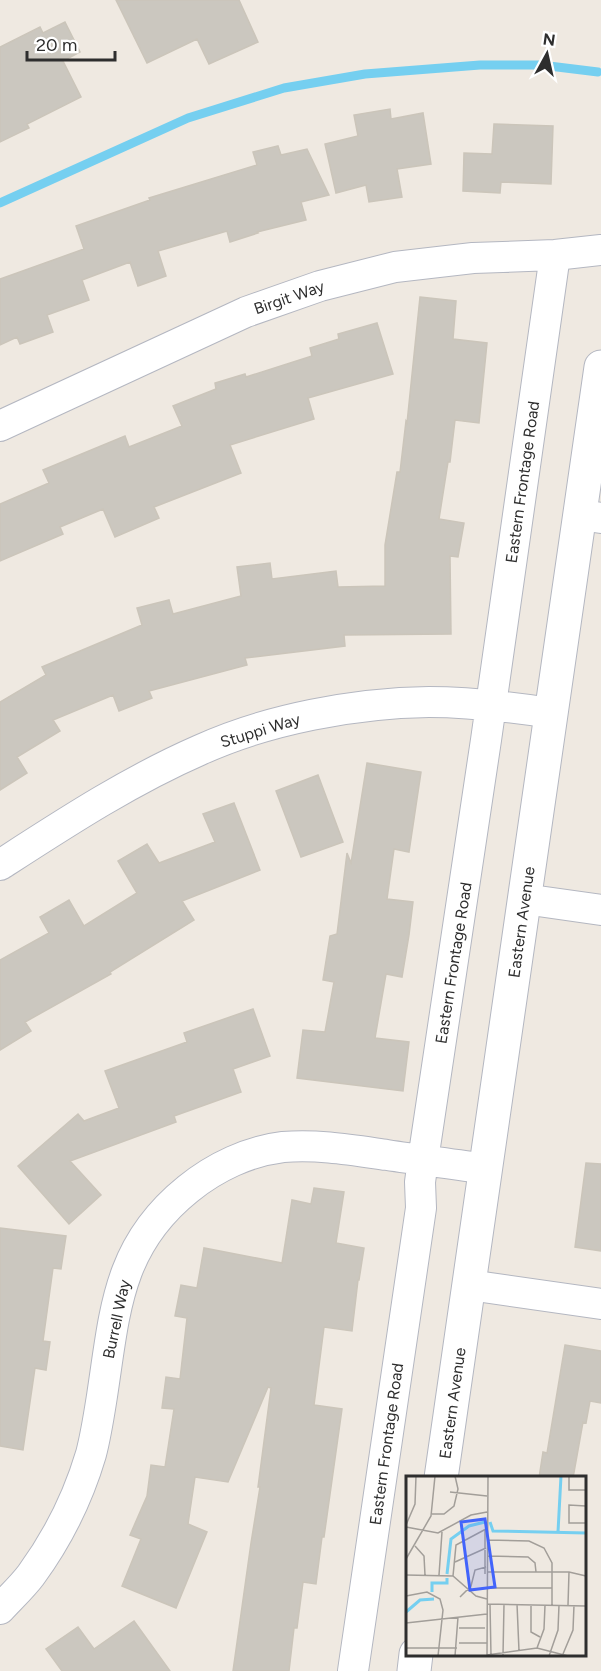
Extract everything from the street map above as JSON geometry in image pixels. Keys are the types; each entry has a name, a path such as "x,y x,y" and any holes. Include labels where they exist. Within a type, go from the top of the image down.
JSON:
{"main road":[{"name":"Eastern Avenue","path":"441,1476 551,713 590,517 601,367"},
{"path":"414,1671 416,1656"}],"street":[{"name":"Birgit Way","path":"0,426 246,312 320,286 395,267 473,258 555,255 601,250"},
{"name":"Eastern Frontage Road","path":"353,1671 421,1208 420,1182 423,1160 555,255"},
{"name":"Stuppi Way","path":"0,865 73,817 143,777 201,749 241,734 303,717 366,706 430,702 515,707 551,713"},
{"path":"525,899 601,910"},
{"name":"Burrell Way","path":"0,1609 29,1577 56,1539 76,1497 96,1431 114,1313 126,1271 145,1234 171,1202 204,1176 241,1158 281,1148 322,1146 486,1169"},
{"path":"469,1284 601,1304"}],"building":[{"path":"116,0 239,0 258,42 209,64 197,39 147,63"},
{"path":"65,22 80,52 63,61 81,97 27,124 29,128 0,142 0,47 40,27 43,33"},
{"path":"390,109 391,119 423,113 431,164 397,169 402,197 369,202 366,185 336,193 325,144 358,136 354,115"},
{"path":"494,124 553,126 551,184 501,182 500,193 463,191 464,153 492,154"},
{"path":"278,146 281,155 307,149 329,195 301,202 306,220 257,232 230,242 227,231 158,251 166,276 138,286 130,262 82,280 89,300 47,315 53,332 20,344 17,337 0,345 0,279 84,249 76,226 150,200 149,198 257,165 253,152"},
{"path":"420,297 456,301 453,339 487,343 479,423 455,420 439,519 464,523 458,557 450,556 451,634 344,635 345,646 245,658 247,665 149,691 152,698 119,711 113,695 53,720 60,731 17,757 27,773 0,790 0,702 46,675 42,667 142,625 137,608 169,600 173,614 241,596 237,567 270,563 272,579 336,571 338,587 385,586 385,545 397,472 400,472 406,421 407,423"},
{"path":"377,323 393,374 308,398 314,419 230,445 241,473 154,507 159,518 115,537 103,509 60,527 63,534 0,561 0,504 49,483 43,470 125,436 129,447 182,426 173,406 216,389 215,383 245,374 246,377 312,356 310,348 339,339 338,334"},
{"path":"367,763 421,772 409,852 394,849 387,899 413,902 402,977 386,974 375,1038 409,1042 403,1091 297,1078 303,1030 325,1032 334,982 323,980 330,936 337,934 347,853 351,863"},
{"path":"318,775 343,842 301,857 276,791"},
{"path":"234,803 260,870 182,901 194,920 110,972 111,974 25,1022 31,1031 0,1050 0,960 49,933 40,917 69,900 84,926 137,893 118,861 147,844 159,863 215,842 203,814"},
{"path":"253,1009 270,1056 233,1069 241,1092 174,1116 176,1122 70,1161 101,1195 69,1224 18,1166 78,1114 84,1121 119,1108 105,1071 187,1042 184,1033"},
{"path":"586,1163 601,1164 601,1251 575,1247"},
{"path":"314,1188 344,1192 336,1243 364,1248 352,1331 324,1327 314,1405 342,1409 324,1537 322,1537 316,1584 303,1582 289,1671 233,1671 260,1487 258,1487 271,1388 268,1387 228,1482 195,1477 188,1524 207,1532 176,1608 122,1586 141,1539 130,1535 147,1496 151,1465 165,1467 174,1409 162,1408 166,1377 180,1379 187,1318 175,1316 181,1285 197,1288 204,1248 282,1263 292,1200 311,1204"},
{"path":"0,1228 66,1236 61,1269 53,1268 43,1341 50,1342 46,1370 35,1368 23,1450 0,1446"},
{"path":"565,1345 601,1351 601,1403 590,1401 586,1423 583,1422 573,1476 539,1476 543,1452 547,1453"},
{"path":"134,1621 170,1671 62,1671 46,1649 78,1627 94,1649"}],"waterway":[{"path":"0,203 188,118 284,88 365,74 480,65 541,65 598,72"}]}
